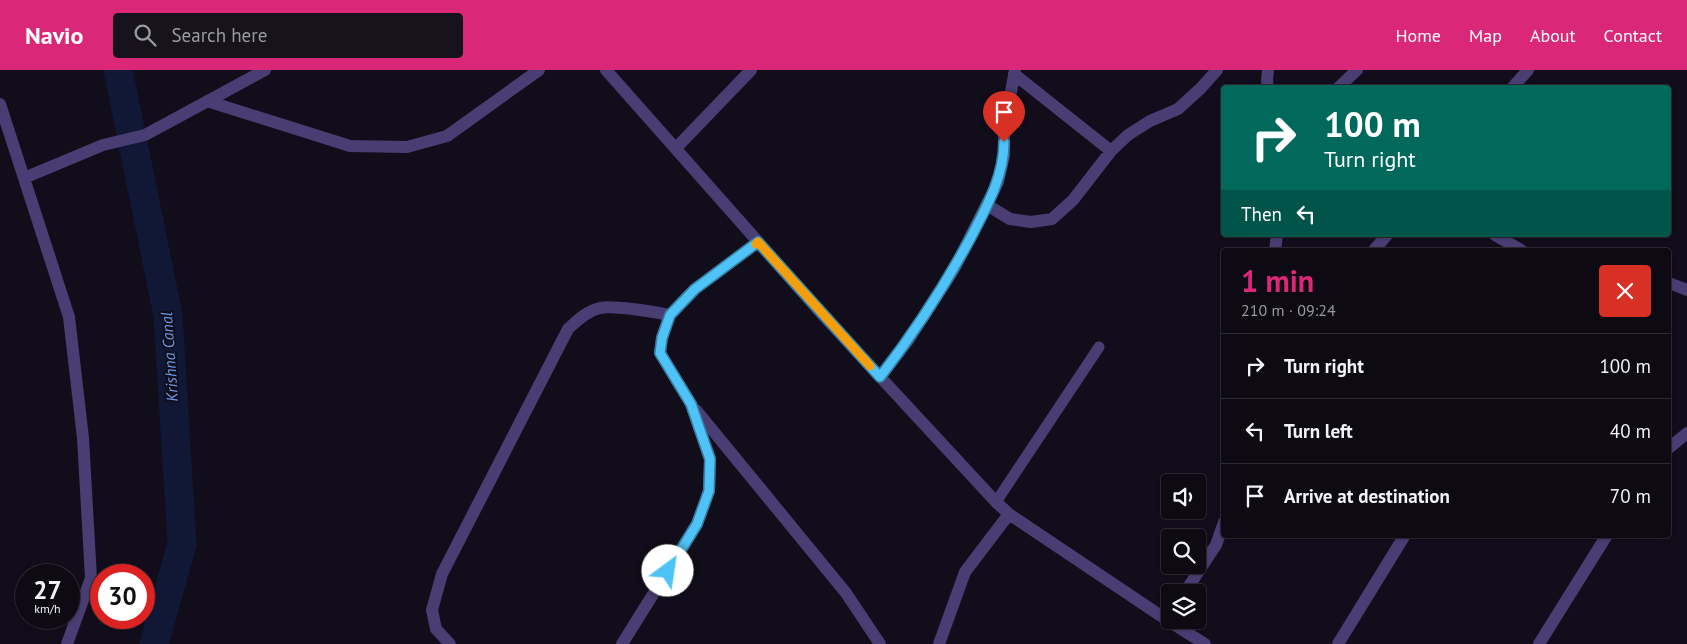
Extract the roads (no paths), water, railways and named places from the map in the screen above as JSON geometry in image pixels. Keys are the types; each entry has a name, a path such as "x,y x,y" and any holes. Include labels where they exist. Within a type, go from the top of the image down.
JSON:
{"street":[{"path":"24,178 103,145 145,135 265,70"},
{"path":"207,101 350,146 408,147 447,136 539,70"},
{"path":"606,70 758,242 996,502 1009,514 1161,613"},
{"path":"676,148 750,70"},
{"path":"987,205 1010,219 1031,222 1052,219 1073,200 1111,151 1128,135 1150,121 1178,109 1217,70"},
{"path":"1268,70 1268,85"},
{"path":"1341,85 1357,70"},
{"path":"1515,85 1528,70"},
{"path":"880,377 909,339 954,269 998,182 1004,156 1004,128 1014,72 1111,151"},
{"path":"0,104 69,317 82,438 91,578 67,644"},
{"path":"1376,248 1385,237"},
{"path":"1498,237 1518,248"},
{"path":"758,242 695,289 670,315 662,338 660,353 691,404 846,593 880,644"},
{"path":"1671,283 1687,290"},
{"path":"450,644 436,629 432,610 442,574 568,329 581,316 601,308 670,315"},
{"path":"622,644 697,524 709,491 710,459 691,404"},
{"path":"1671,446 1687,433"},
{"path":"939,644 964,572 1009,514"},
{"path":"1190,584 1216,545 1221,531"},
{"path":"1338,644 1403,538"},
{"path":"1539,644 1605,538"},
{"path":"1184,629 1205,644"}],"lane":[{"path":"996,502 1098,347"}],"waterway":[{"name":"Krishna Canal","path":"118,70 168,315 182,544 154,644"}]}
